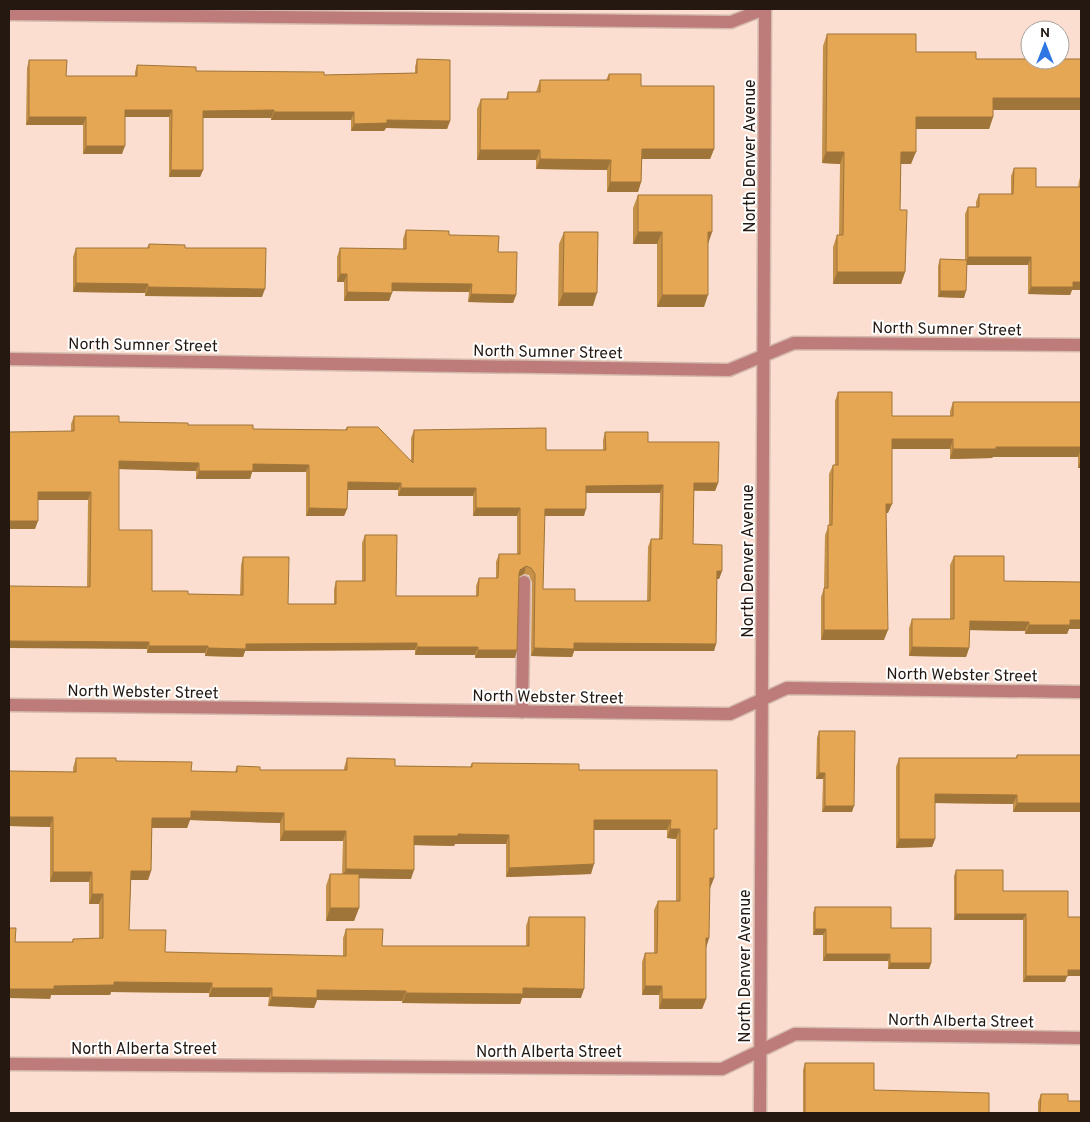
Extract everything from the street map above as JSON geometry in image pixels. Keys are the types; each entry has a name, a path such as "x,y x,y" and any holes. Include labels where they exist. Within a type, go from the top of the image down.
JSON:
{"street":[{"path":"9,14 731,22 765,9"},
{"name":"North Denver Avenue","path":"760,1113 765,9"},
{"name":"North Sumner Street","path":"9,359 729,370 794,343 1081,345"},
{"path":"522,712 524,582"},
{"name":"North Webster Street","path":"9,705 730,714 787,688 1081,692"},
{"name":"North Alberta Street","path":"9,1064 722,1069 795,1034 1081,1038"}],"building":[{"path":"827,34 916,34 916,52 976,52 976,59 1020,59 1020,70 1070,70 1070,59 1081,59 1081,98 993,98 993,117 916,117 916,152 901,152 900,210 907,210 905,272 837,272 837,235 843,235 844,152 826,152"},
{"path":"417,59 450,60 450,121 387,120 387,123 354,124 354,112 203,111 203,170 171,170 172,110 125,110 125,146 86,146 86,117 29,117 29,60 67,60 66,76 137,76 137,65 196,67 196,71 324,72 324,75 417,73"},
{"path":"609,74 641,74 641,86 714,86 714,149 642,149 641,182 610,182 611,160 540,159 540,150 480,150 481,99 508,99 508,92 540,92 540,80 609,80"},
{"path":"1014,168 1036,168 1036,187 1081,187 1081,282 1073,282 1073,287 1031,287 1031,257 968,257 968,207 979,207 979,194 1013,194"},
{"path":"638,195 712,195 712,232 708,232 708,295 662,295 662,232 638,232"},
{"path":"406,230 449,231 449,235 499,236 498,252 517,252 516,295 471,294 472,284 392,283 392,293 347,292 347,274 340,274 340,248 406,249"},
{"path":"564,232 598,232 597,293 563,293"},
{"path":"149,244 185,245 185,248 266,248 265,289 148,287 148,284 76,283 76,248 149,248"},
{"path":"940,259 967,260 966,291 940,291"},
{"path":"838,392 892,392 892,416 953,416 953,402 1081,402 1081,447 953,449 953,439 892,439 892,504 886,504 888,630 824,630 824,588 828,588 828,525 832,525 833,465 838,465"},
{"path":"74,416 119,416 119,422 253,425 253,429 347,430 347,427 378,427 413,463 414,430 546,428 546,450 606,450 605,432 648,432 648,442 719,442 718,483 694,483 693,544 722,545 722,571 717,571 716,644 574,643 574,649 534,648 535,574 531,568 526,566 520,570 519,574 517,650 478,650 478,647 417,647 417,643 246,644 246,649 208,648 208,646 149,646 149,642 9,641 9,586 90,587 91,492 38,492 38,521 9,521 9,432 74,431","holes":["119,461 199,463 199,471 253,471 253,464 309,465 309,508 347,509 348,482 401,483 401,488 476,488 476,508 520,508 520,554 499,554 498,578 479,578 478,596 396,596 397,535 365,535 365,581 336,581 336,604 288,604 289,557 243,557 243,595 188,594 188,591 152,591 152,530 119,530","663,485 662,539 651,539 650,601 575,601 575,589 543,589 545,509 586,509 586,486"]},
{"path":"954,556 1004,556 1004,581 1081,582 1081,620 1070,620 1070,625 1029,625 1029,622 970,621 969,648 912,647 912,619 954,619"},
{"path":"819,731 855,731 854,806 825,806 825,773 819,773"},
{"path":"1017,755 1081,755 1081,803 1017,803 1017,795 935,794 935,839 899,839 899,758 1017,758"},
{"path":"76,758 116,758 116,761 192,762 191,771 237,772 237,766 260,767 260,770 347,770 347,758 395,759 395,766 472,767 472,763 579,764 579,770 717,770 717,829 714,829 714,878 710,878 709,938 706,938 706,999 662,999 662,986 645,986 645,953 657,953 658,901 680,901 680,829 670,829 671,820 594,820 594,864 509,868 509,835 458,834 458,836 414,836 414,870 346,869 346,831 284,831 284,813 191,811 191,818 152,818 151,871 131,871 129,930 166,930 165,952 346,956 346,929 383,929 382,946 529,946 529,917 585,917 584,989 523,988 523,994 317,990 317,998 272,997 272,988 212,988 212,983 114,982 114,985 54,986 54,989 9,989 9,928 16,928 15,942 73,942 73,939 103,938 103,894 92,894 92,872 53,872 53,817 9,817 9,771 76,772"},
{"path":"956,870 1003,870 1003,891 1068,891 1068,917 1081,917 1081,970 1068,970 1068,976 1026,976 1026,914 956,914"},
{"path":"330,874 359,874 359,908 330,908"},
{"path":"815,907 891,907 891,928 931,928 931,963 890,963 890,954 826,954 826,929 815,929"},
{"path":"805,1063 874,1063 874,1090 989,1093 989,1113 805,1113"},
{"path":"1041,1094 1068,1094 1068,1101 1081,1101 1081,1113 1040,1113"}]}
